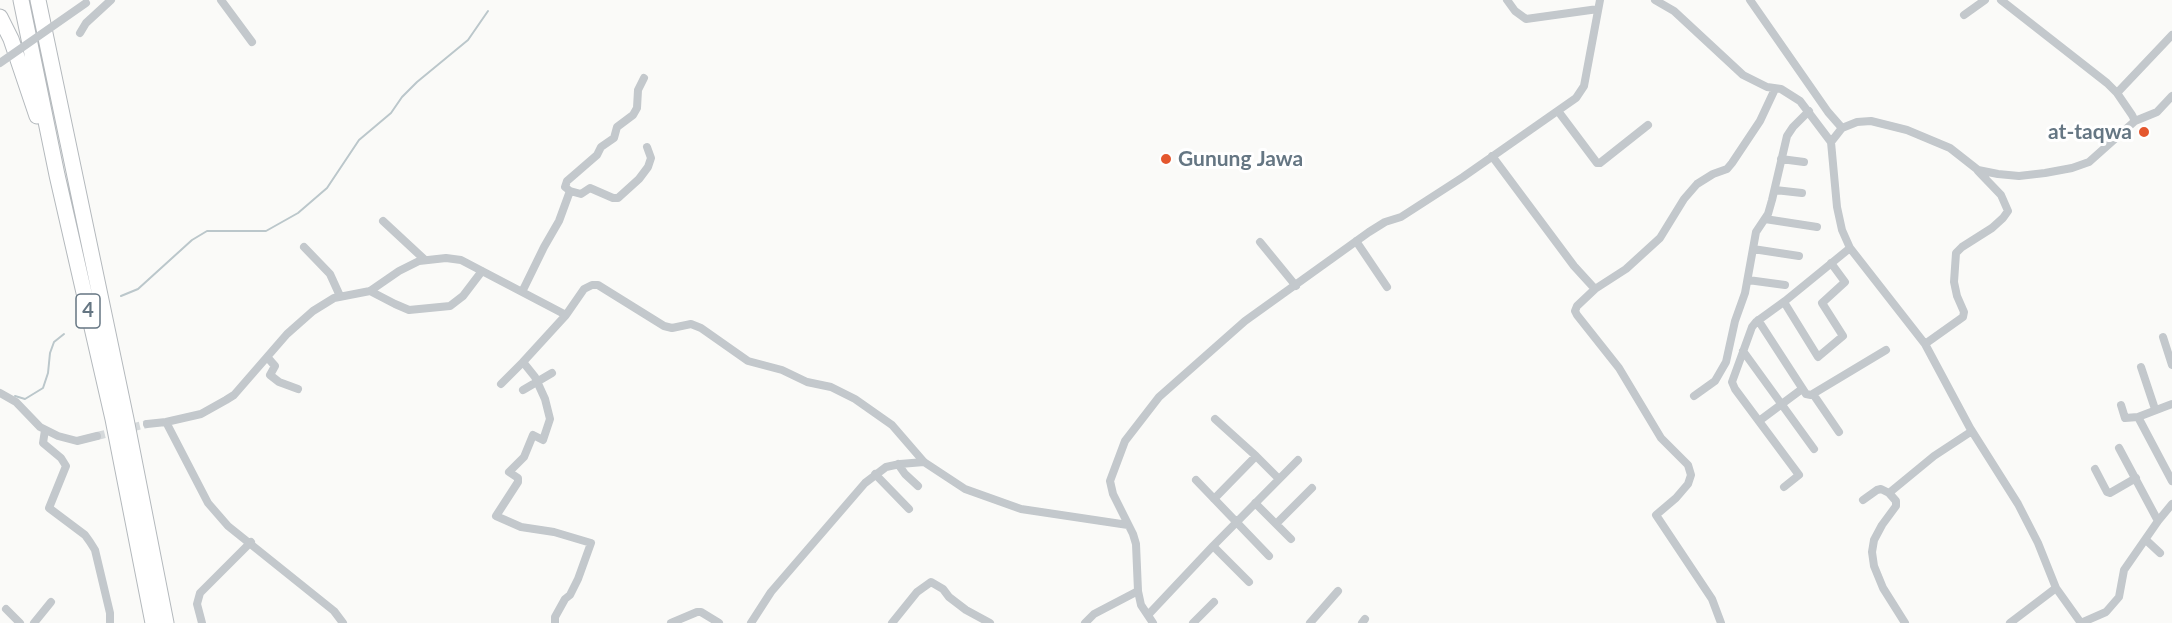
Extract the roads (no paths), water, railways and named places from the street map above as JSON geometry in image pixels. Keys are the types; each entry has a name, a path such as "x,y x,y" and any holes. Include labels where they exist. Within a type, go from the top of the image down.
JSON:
{"highway":[{"name":"4","path":"21,0 57,175 113,419 153,623"},
{"name":"4","path":"38,0 166,623"},
{"path":"48,0 58,96"},
{"path":"0,17 11,39 57,175"}],"street":[{"path":"80,33 86,23 111,0"},
{"path":"221,0 252,42"},
{"path":"1298,460 1213,546 1151,619 1141,605 1138,591 1136,544 1113,494 1110,481 1125,441 1159,397 1245,321 1356,241 1385,222 1401,217 1576,98 1584,86 1597,25 1599,4 1526,19 1515,11 1507,0"},
{"path":"1655,0 1674,10 1743,75 1775,89 1781,89 1800,100 1831,142 1837,207 1842,230 1850,248 1925,344 1972,431 2018,504 2038,543 2056,588 2081,623 2106,612 2119,597 2124,570 2172,504"},
{"path":"1750,0 1828,112 1842,128"},
{"path":"1964,15 1985,0"},
{"path":"2001,0 2117,93 2135,121"},
{"path":"0,63 88,2"},
{"path":"2117,93 2172,35"},
{"path":"644,78 638,90 637,108 633,115 617,127 614,138 601,147 594,158 567,181 565,187 581,194 590,188 618,198 639,179 648,167 651,158 647,147"},
{"path":"1721,623 1712,599 1657,519 1658,512 1676,498 1688,484 1691,475 1688,465 1660,438 1619,368 1575,311 1577,306 1595,289 1626,269 1660,238 1684,199 1697,184 1727,169 1760,122 1775,89"},
{"path":"1978,170 2019,176 2081,166 2089,162 2135,121 2157,112 2172,96"},
{"path":"1558,111 1597,163 1648,125"},
{"path":"1694,396 1715,381 1726,362 1735,321 1748,280 1756,232 1765,219 1775,190 1787,136 1809,111"},
{"path":"1831,142 1842,128 1857,122 1870,121 1907,130 1950,148 1978,170 2001,195 2008,211 2003,218 1956,253 1954,282 1964,312 1963,317 1925,344"},
{"path":"1492,156 1574,266 1595,289"},
{"path":"1781,159 1804,162"},
{"path":"1775,190 1802,193"},
{"path":"522,292 544,247 560,221 570,191"},
{"path":"1765,219 1816,227"},
{"path":"383,221 425,260"},
{"path":"1356,241 1387,287"},
{"path":"1260,242 1296,286"},
{"path":"304,248 330,274 340,296"},
{"path":"1784,488 1799,475 1732,382 1752,327 1758,320 1784,302 1850,248"},
{"path":"1753,249 1799,256"},
{"path":"147,424 201,414 226,400 234,395 287,334 313,311 340,296 370,291 399,271 425,260 446,258 461,260 566,315"},
{"path":"1784,302 1818,357 1843,336 1822,303 1845,282 1831,263"},
{"path":"370,291 410,310 450,306 463,296 482,271"},
{"path":"1748,280 1785,285"},
{"path":"501,384 566,315 584,289 598,285 664,326 672,328 691,324 701,328 748,361 782,370 807,382 831,387 855,399 892,425 924,462 965,489 1021,509 1128,525"},
{"path":"1758,320 1806,394 1813,394 1886,350"},
{"path":"2163,338 2172,365"},
{"path":"1743,351 1814,449"},
{"path":"268,358 275,366 270,375 279,382 298,389"},
{"path":"524,362 538,382 550,419 543,440 533,435 524,457 509,472 518,478 518,482 496,516 521,527 554,532 591,543 578,579 555,617 555,623"},
{"path":"2141,367 2155,409"},
{"path":"523,390 552,373"},
{"path":"1759,421 1802,389"},
{"path":"0,393 16,402 45,430 68,440 77,441 97,436"},
{"path":"1813,394 1839,432"},
{"path":"2121,405 2126,418 2138,417 2172,404"},
{"path":"2138,417 2168,464 2172,481"},
{"path":"1215,419 1279,479"},
{"path":"166,422 208,503 228,526 334,611 343,623"},
{"path":"45,430 43,443 61,458 66,466 49,508 86,535 95,550 110,613 110,623"},
{"path":"1889,492 1934,456 1972,431"},
{"path":"2119,448 2158,521"},
{"path":"1214,499 1256,456"},
{"path":"751,623 781,580 851,498 875,474 886,467 898,464 924,462"},
{"path":"898,464 904,474 918,486"},
{"path":"2095,469 2107,492 2110,493 2136,478"},
{"path":"875,474 909,509"},
{"path":"1197,480 1269,556"},
{"path":"1276,524 1312,488"},
{"path":"1863,501 1881,489 1889,492 1896,501 1896,506 1874,540 1872,552 1874,566 1883,588 1905,623"},
{"path":"1256,503 1291,539"},
{"path":"2146,540 2160,553"},
{"path":"202,623 197,604 200,593 250,543"},
{"path":"1213,546 1248,582"},
{"path":"891,623 917,592 931,582 943,589 949,597 966,610 990,623"},
{"path":"2010,623 2056,588"},
{"path":"1085,623 1094,614 1138,591"},
{"path":"1310,623 1338,591"},
{"path":"34,623 51,602"},
{"path":"1193,623 1214,602"},
{"path":"6,609 20,623"},
{"path":"671,623 697,612 719,623"}],"waterway":[{"path":"121,296 138,289 192,240 207,231 266,231 298,213 327,188 359,140 391,113 402,97 417,82 468,40 488,11"},
{"path":"15,396 25,399 43,388 54,342 64,334"}],"tunnel":[{"path":"97,436 147,424"}],"place":[{"name":"at-taqwa","path":"2144,132"},
{"name":"Gunung Jawa","path":"1166,159"}]}
